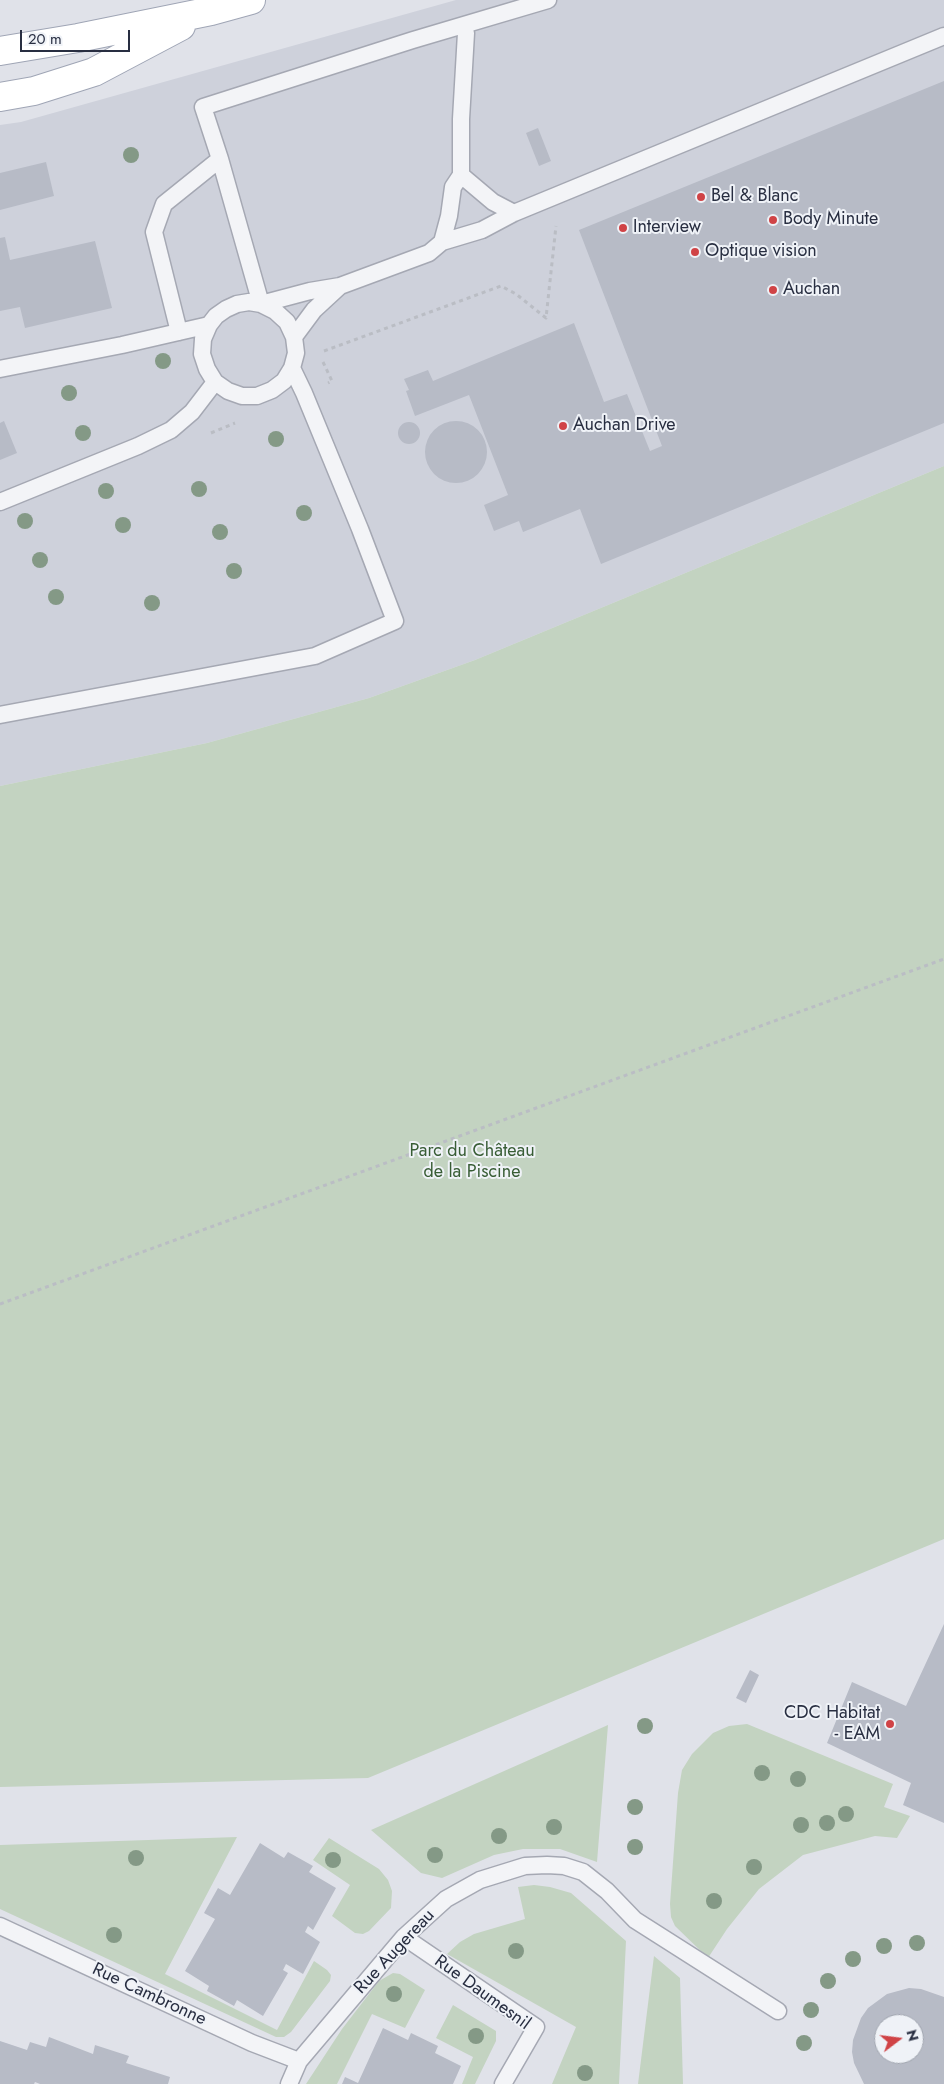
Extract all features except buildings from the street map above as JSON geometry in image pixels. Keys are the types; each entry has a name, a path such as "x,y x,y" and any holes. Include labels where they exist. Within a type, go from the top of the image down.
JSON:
{"main road":[{"path":"0,50 78,38 211,11 251,0"},
{"path":"0,97 34,91 94,72 211,11"}],"lane":[{"path":"261,304 220,159 203,107 413,40 548,0"},
{"path":"442,242 453,188 461,175 461,119 466,33"},
{"path":"261,304 310,291 340,286 429,253 442,242 482,230 514,213 944,36"},
{"path":"179,332 154,232 164,204 220,159"},
{"path":"461,175 493,202 514,213"},
{"path":"294,337 314,310 340,286"},
{"path":"249,302 261,304 276,311 287,322 294,337 296,353 292,368 284,381 272,390 257,396 242,396 228,391 215,382 207,369 202,354 203,339 209,325 216,316 226,309 237,304 249,302"},
{"path":"0,369 209,325"},
{"path":"0,715 315,656 395,620 360,529 292,368"},
{"path":"0,502 138,446 171,430 192,412 215,382"},
{"name":"Rue Augereau","path":"289,2084 299,2062 404,1937 446,1899 480,1880 500,1872 525,1866 547,1864 564,1866 583,1872 607,1891 635,1920 778,2011"},
{"name":"Rue Cambronne","path":"0,1926 299,2062"},
{"name":"Rue Daumesnil","path":"404,1937 536,2027 503,2084"}],"path":[{"path":"318,353 501,286 516,294 546,318 556,223"},
{"path":"304,393 332,382 322,361"},
{"path":"204,436 240,420"},
{"path":"0,1304 944,959"}],"shaded area":[{"path":"456,0 944,0 944,466 475,660 369,698 207,743 0,786 0,125 21,122"}],"green space":[{"name":"Parc du Château de la Piscine","path":"944,466 944,1539 368,1778 0,1787 0,786 207,743 369,698 475,660"},
{"path":"747,1724 893,1784 884,1807 910,1816 897,1838 875,1836 803,1855 759,1889 727,1929 708,1958 675,1926 671,1917 670,1904 678,1793 682,1770 692,1754 713,1733 729,1726"},
{"path":"608,1725 597,1862 560,1849 523,1849 494,1855 442,1878 421,1873 371,1830"},
{"path":"237,1837 165,1974 277,2030 314,1961 331,1975 330,1981 291,2032 284,2037 276,2037 0,1909 0,1845"},
{"path":"329,1838 379,1869 388,1880 392,1891 391,1908 369,1931 363,1934 355,1933 332,1916 350,1885 313,1860"},
{"path":"534,1885 571,1893 626,1941 619,2084 552,2084 576,2027 447,1954 460,1942 474,1934 525,1919 518,1887"},
{"path":"654,1956 680,1978 683,2084 638,2084"},
{"path":"393,1973 400,1974 425,1990 405,2028 372,2014 337,2084 306,2084 342,2029 379,1981"},
{"path":"453,2005 496,2031 496,2041 475,2084 462,2084 473,2057 436,2038"}],"place":[{"name":"Bel & Blanc","path":"701,197"},
{"name":"Body Minute","path":"773,220"},
{"name":"Interview","path":"623,228"},
{"name":"Optique vision","path":"695,252"},
{"name":"Auchan","path":"773,290"},
{"name":"Auchan Drive","path":"563,426"},
{"name":"CDC Habitat - EAM","path":"890,1724"}]}
